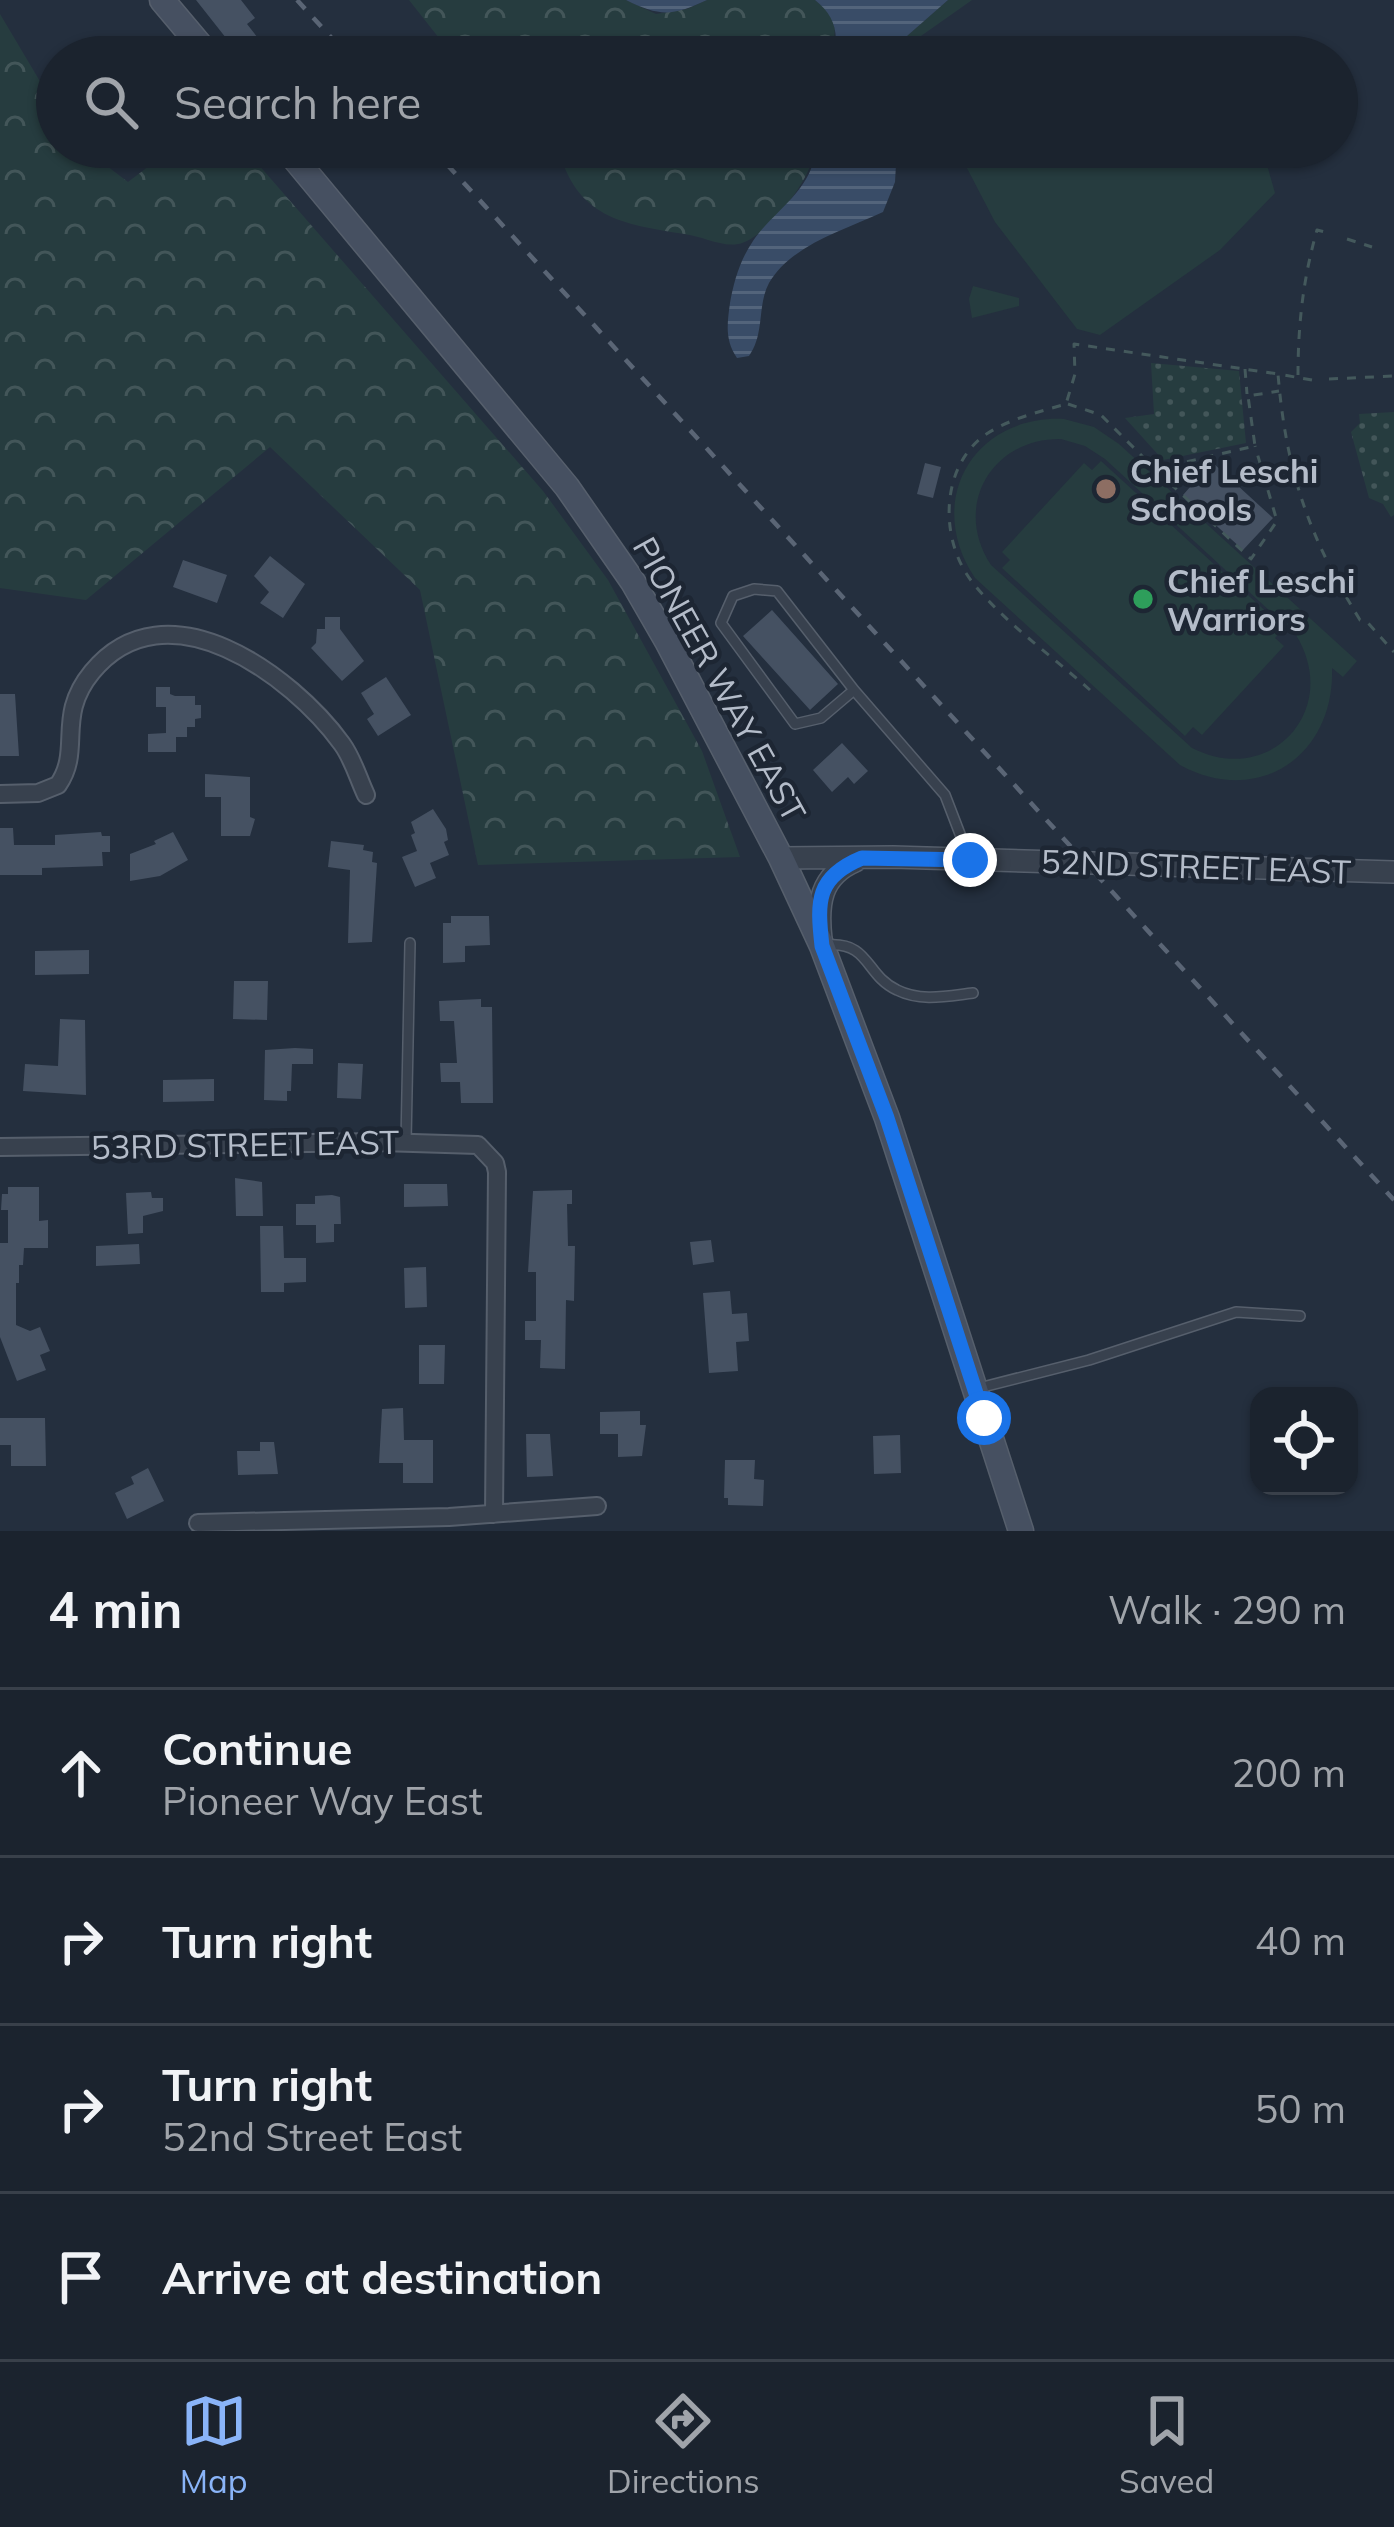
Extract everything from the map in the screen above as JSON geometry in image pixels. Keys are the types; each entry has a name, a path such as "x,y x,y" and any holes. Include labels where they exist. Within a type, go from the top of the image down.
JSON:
{"main road":[{"path":"162,0 192,36"},
{"name":"PIONEER WAY EAST","path":"302,168 604,538 667,641 782,858 822,946 887,1118 1021,1531"}],"street":[{"path":"0,794 38,793 58,784 69,760 70,709 103,661 144,639 180,636 226,647 289,687 345,748 366,795"},
{"name":"52ND STREET EAST","path":"782,858 1394,872"},
{"path":"822,946 819,916 824,888 835,872 862,858"},
{"name":"53RD STREET EAST","path":"0,1147 468,1142 487,1152 497,1172 494,1514"},
{"path":"198,1523 494,1514 597,1506"}],"lane":[{"path":"854,690 821,718 795,724 721,623 733,596 754,589 777,591 945,795 970,860"},
{"path":"406,1142 410,943"},
{"path":"822,946 848,945 858,950 880,978 915,997 974,993"},
{"path":"975,1389 1090,1360 1236,1312 1300,1316"}],"path":[{"path":"1298,377 1298,334 1310,256 1317,230 1329,233"},
{"path":"1347,239 1372,247"},
{"path":"1066,404 1075,374 1074,344 1312,380"},
{"path":"1090,690 973,584 957,558 949,526 955,475 984,435 1020,417 1066,404 1101,415 1251,559 1276,521 1255,446 1244,368"},
{"path":"1277,374 1283,435 1313,537 1360,620 1394,652"},
{"path":"1329,379 1394,376"},
{"path":"1248,396 1279,391"},
{"path":"1155,470 1255,446"}],"green space":[{"path":"409,0 626,0 656,14 707,0 815,0 829,12 835,26 834,36 437,36"},
{"path":"948,0 972,0 921,36 907,36"},
{"path":"0,14 36,75 36,168 110,168 128,182 146,168 261,168 543,491 608,580 702,751 740,857 478,865 420,590 270,447 86,600 0,588"},
{"path":"809,168 775,219 749,240 732,245 641,226 604,213 589,203 566,171"},
{"path":"967,168 1268,168 1275,193 1220,250 1100,335 1077,329 995,222"},
{"path":"973,286 1019,298 1019,306 972,318"},
{"path":"1151,363 1239,371 1246,443 1163,460 1125,418 1154,414"},
{"path":"1394,412 1391,517 1383,504 1369,498 1351,432 1360,423 1359,414"},
{"path":"1064,419 1094,427 1119,444 1357,661 1343,677 1332,668 1330,699 1321,726 1287,765 1264,776 1238,780 1209,777 1180,765 975,578 960,549 954,521 956,493 966,468 982,448 1004,431","holes":["1061,439 1105,459 1296,635 1308,663 1310,690 1304,714 1290,735 1271,750 1248,758 1221,758 1192,748 991,565 976,520 985,480 998,463 1037,442"]},
{"name":"Chief Leschi Warriors","path":"1101,461 1284,628 1275,638 1284,646 1202,735 1193,727 1185,736 1002,568 1010,560 1002,552 1084,463 1092,470"}],"water":[{"path":"626,0 707,0 666,12"},
{"path":"815,0 948,0 907,36 835,36 827,12"},
{"path":"811,168 896,168 883,212 820,240 779,269 765,292 754,347 749,356 737,358 728,325 738,271 761,230"}],"building":[{"path":"196,0 241,0 255,18 247,24 256,36 224,36"},
{"path":"1212,462 1273,518 1243,550 1183,495"},
{"path":"925,463 941,467 933,498 917,494"},
{"path":"270,556 305,584 283,618 260,603 269,592 254,576"},
{"path":"183,560 227,575 217,603 173,587"},
{"path":"772,610 838,684 810,710 743,636"},
{"path":"325,617 340,617 340,629 364,661 342,681 311,648 317,629 325,629"},
{"path":"386,677 411,715 378,736 367,719 374,714 361,693"},
{"path":"156,687 170,687 175,696 195,696 195,705 201,705 195,727 187,727 187,737 176,737 176,752 148,752 148,734 166,733 166,707 156,707"},
{"path":"0,694 15,694 19,756 0,756"},
{"path":"842,743 868,771 854,784 848,777 832,792 813,770"},
{"path":"205,774 250,777 250,817 255,819 250,836 221,836 221,797 205,797"},
{"path":"433,809 446,829 449,855 430,863 436,878 415,887 402,857 417,851 411,822"},
{"path":"0,828 13,828 14,845 55,845 55,835 101,832 110,836 110,852 102,852 103,866 42,868 42,875 0,875"},
{"path":"173,832 188,860 160,876 130,881 130,854"},
{"path":"331,841 364,845 363,850 373,852 372,862 377,863 372,942 348,943 350,870 328,867"},
{"path":"451,916 489,916 490,945 465,946 465,962 443,963 443,923 451,923"},
{"path":"89,950 89,974 35,975 35,951"},
{"path":"234,981 268,981 267,1020 233,1019"},
{"path":"481,999 481,1007 492,1007 493,1103 461,1103 460,1082 441,1082 440,1063 457,1063 454,1021 440,1021 439,1001"},
{"path":"60,1019 85,1020 86,1095 23,1091 25,1064 58,1066"},
{"path":"313,1049 313,1064 292,1064 287,1101 264,1100 265,1050"},
{"path":"338,1063 363,1064 361,1099 337,1098"},
{"path":"214,1079 214,1101 163,1102 163,1080"},
{"path":"235,1178 262,1182 263,1216 236,1216"},
{"path":"404,1184 447,1184 448,1206 404,1207"},
{"path":"8,1187 39,1187 39,1221 48,1220 48,1248 24,1248 16,1283 16,1325 30,1331 40,1327 50,1351 40,1355 46,1370 17,1381 0,1337 0,1243 8,1243 8,1210 1,1210 2,1194 8,1194"},
{"path":"572,1190 572,1204 567,1204 568,1246 575,1246 574,1301 566,1300 565,1369 540,1368 541,1340 525,1340 525,1321 536,1321 536,1272 528,1272 533,1191"},
{"path":"151,1192 152,1198 163,1198 163,1211 143,1216 143,1233 128,1234 126,1193"},
{"path":"315,1196 340,1197 341,1224 334,1224 334,1242 316,1243 316,1225 296,1225 296,1204 315,1204"},
{"path":"260,1226 283,1226 284,1258 306,1258 306,1282 284,1283 284,1292 261,1292"},
{"path":"711,1240 714,1262 693,1265 690,1242"},
{"path":"139,1244 140,1264 96,1266 96,1246"},
{"path":"426,1267 427,1307 405,1308 404,1268"},
{"path":"730,1291 732,1314 747,1313 749,1341 736,1342 738,1371 709,1373 703,1293"},
{"path":"419,1345 445,1345 444,1384 419,1384"},
{"path":"403,1408 404,1440 433,1440 433,1483 403,1483 403,1463 379,1463 382,1409"},
{"path":"640,1411 640,1425 646,1425 642,1456 618,1457 618,1434 600,1434 600,1412"},
{"path":"0,1418 45,1418 46,1466 11,1466 11,1445 0,1445"},
{"path":"526,1434 550,1434 553,1476 527,1477"},
{"path":"900,1435 901,1473 874,1474 873,1436"},
{"path":"260,1442 274,1442 278,1474 238,1475 237,1451 260,1451"},
{"path":"725,1460 755,1460 754,1479 764,1480 763,1506 728,1505"},
{"path":"148,1468 164,1501 127,1519 115,1493 134,1484 131,1477"}],"railway":[{"path":"297,0 330,36"},
{"path":"450,168 1394,1200"}],"place":[{"name":"Chief Leschi Schools","path":"1106,489"},
{"name":"Chief Leschi Warriors","path":"1143,599"}],"route":[{"path":"970,860 862,858 847,864 830,876 824,888 819,922 822,946 887,1118 984,1418"}]}
